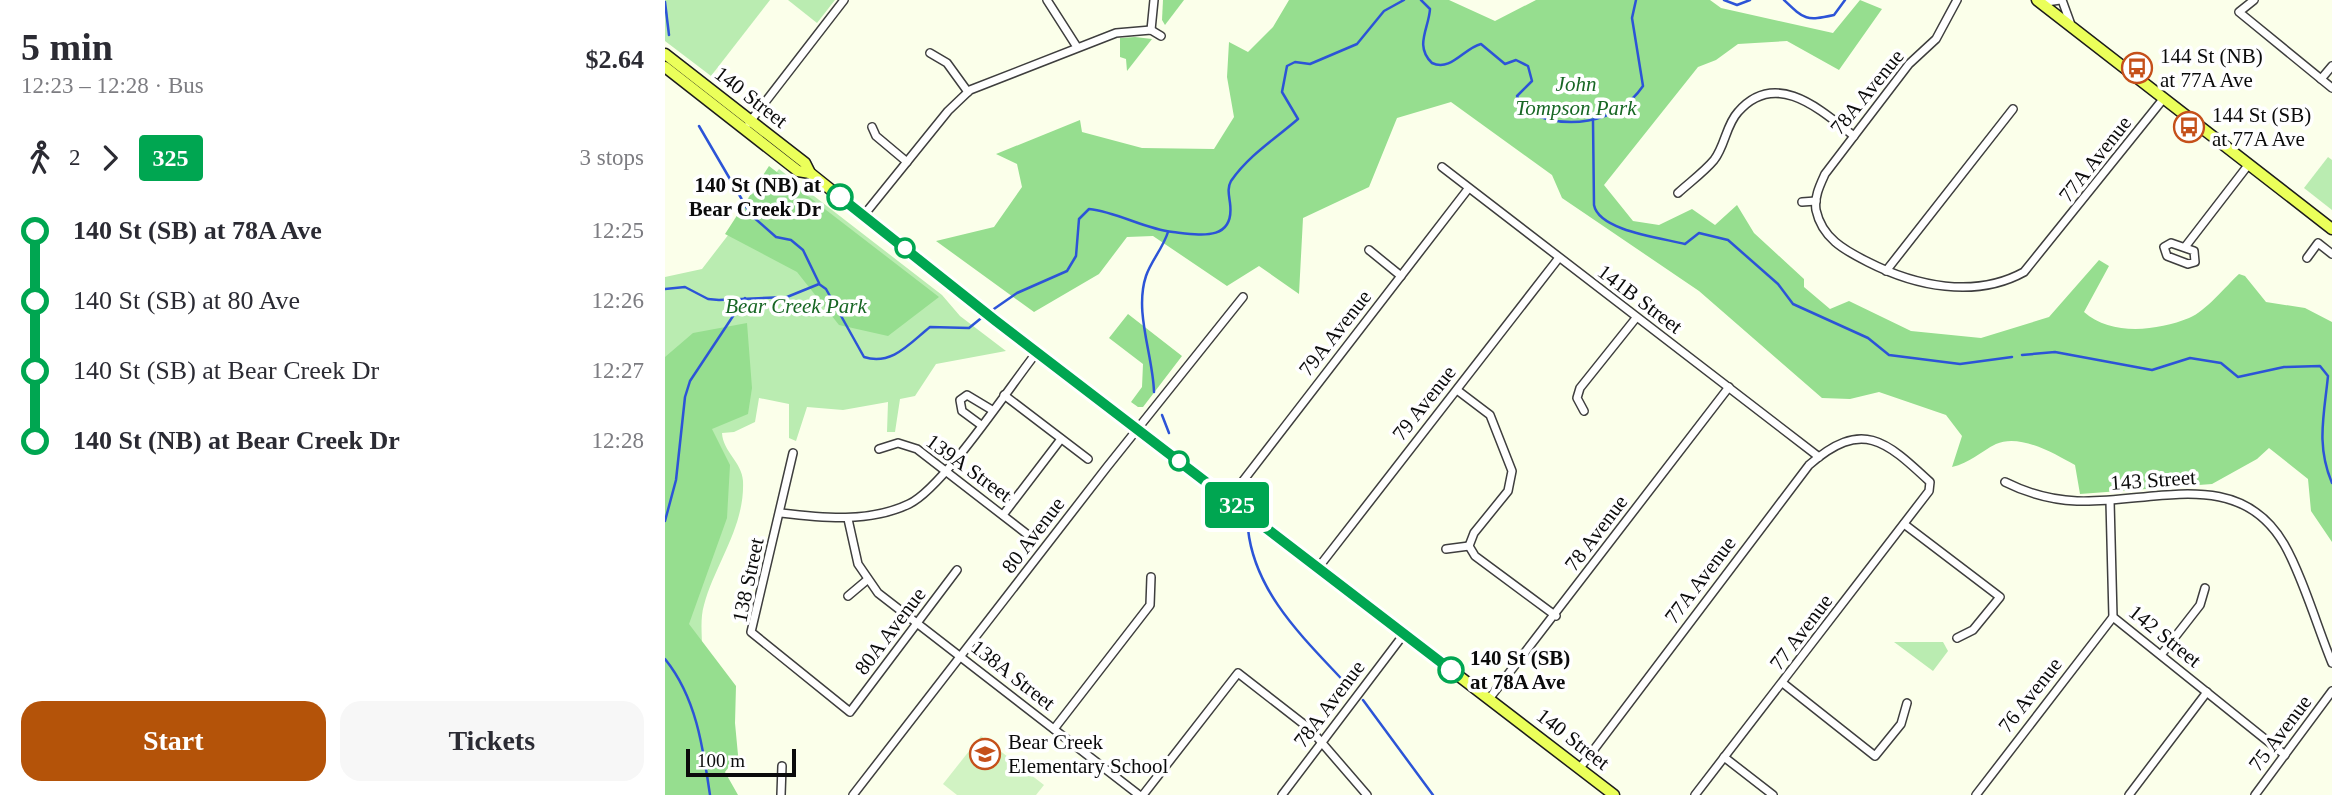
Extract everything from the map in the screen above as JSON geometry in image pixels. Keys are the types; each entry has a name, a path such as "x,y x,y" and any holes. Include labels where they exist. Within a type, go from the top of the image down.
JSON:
{"main road":[{"path":"2038,1 2332,229"},
{"name":"140 Street","path":"665,54 748,125"},
{"name":"140 Street","path":"665,67 804,163 810,173 979,308 1615,795"}],"street":[{"path":"748,125 843,0"},
{"path":"1047,0 1077,47"},
{"path":"1151,30 1154,0"},
{"name":"78A Avenue","path":"1886,271 1836,244 1825,232 1816,211 1816,201 1825,174 1909,64 1936,39 1957,0"},
{"path":"2038,1 2061,0 2063,10 2074,29"},
{"path":"2254,0 2239,12 2332,88"},
{"path":"864,215 948,111 968,92 1116,33 1151,30 1161,36"},
{"path":"930,53 947,63 968,92"},
{"path":"2321,79 2332,66"},
{"path":"1678,193 1714,159 1737,112 1756,98 1781,93 1807,100 1854,136"},
{"name":"77A Avenue","path":"1886,271 1917,283 1944,286 2004,281 2024,272 2037,261 2164,98"},
{"path":"1886,271 2013,109"},
{"path":"872,127 876,136 907,162"},
{"path":"2185,247 2249,164"},
{"name":"141B Street","path":"1442,167 1557,259 1819,457"},
{"name":"79A Avenue","path":"1229,499 1468,189"},
{"path":"1802,202 1816,201"},
{"path":"2307,258 2318,243 2332,254"},
{"path":"1369,250 1401,276"},
{"name":"79 Avenue","path":"1318,568 1557,259"},
{"name":"80 Avenue","path":"853,795 1243,298"},
{"path":"1584,411 1577,398 1580,388 1636,318"},
{"path":"781,513 848,519 907,505 923,495 946,471 1037,352"},
{"name":"78 Avenue","path":"1489,699 1556,616 1729,387"},
{"path":"1457,390 1490,415 1512,471 1508,491 1474,533 1469,546"},
{"path":"981,425 962,411 960,400 967,395 992,410"},
{"path":"1004,395 1088,459"},
{"name":"77A Avenue","path":"1580,768 1819,457 1846,440 1866,438 1891,450 1926,478 1931,487"},
{"path":"1003,515 1061,439"},
{"name":"139A Street","path":"879,449 898,443 917,449 1032,538"},
{"name":"138 Street","path":"793,453 751,632 850,712"},
{"name":"143 Street","path":"2005,482 2063,500 2203,494 2232,498 2254,509 2284,544 2332,663"},
{"name":"77 Avenue","path":"1695,795 1784,684 1931,487"},
{"name":"142 Street","path":"2110,500 2113,617 2285,755"},
{"name":"138A Street","path":"848,519 854,552 867,580 885,599 1141,795"},
{"path":"1904,524 2000,597 1973,630 1957,638"},
{"path":"1469,546 1475,556 1556,616"},
{"path":"1446,549 1469,546"},
{"name":"80A Avenue","path":"850,712 957,570"},
{"path":"1054,729 1150,605 1151,577"},
{"path":"848,596 867,580"},
{"path":"2161,655 2200,605 2205,588"},
{"name":"76 Avenue","path":"1976,795 2113,617"},
{"name":"78A Avenue","path":"1282,795 1404,634"},
{"path":"1141,795 1238,673 1310,729 1367,795"},
{"path":"1784,684 1875,756 1901,724 1907,703"},
{"name":"75 Avenue","path":"2255,795 2332,691"},
{"path":"2129,795 2207,692"},
{"path":"1724,757 1773,795"},
{"path":"781,795 782,766"}],"green space":[{"path":"665,0 770,0 711,76 665,41"},
{"path":"788,0 835,0 817,23"},
{"path":"1163,0 1184,0 1165,25 1162,20"},
{"name":"John Tompson Park","path":"1289,0 1449,0 1495,21 1536,0 1710,0 1721,8 1833,33 1860,0 1882,9 1839,70 1787,41 1738,44 1716,60 1698,67 1604,185 1633,221 1659,225 1692,209 1715,225 1737,205 1754,233 1804,279 1804,287 1830,309 1849,301 1911,331 1981,338 2049,317 2099,260 2109,266 2084,312 2095,320 2121,328 2163,326 2189,318 2209,304 2239,274 2245,276 2266,302 2305,308 2332,322 2332,542 2311,511 2308,479 2269,448 2257,459 2212,484 2080,494 2075,465 2026,443 2005,441 1952,467 1962,436 1946,415 1879,392 1850,399 1822,398 1699,291 1562,198 1552,175 1451,102 1397,118 1369,187 1303,218 1299,294 1259,266 1227,286 1153,236 1127,237 1099,274 1034,312 936,241 994,227 1022,187 1017,164 996,154 1080,120 1082,132 1142,148 1214,149 1234,117 1227,77 1229,42 1248,52 1273,27"},
{"path":"1120,38 1152,39 1127,71 1126,59 1120,57"},
{"path":"2328,157 2332,160 2332,210 2304,188"},
{"path":"769,166 939,297 888,336 839,325 797,272 725,234"},
{"name":"Bear Creek Park","path":"779,169 942,295 960,316 1006,351 936,364 915,396 900,399 895,432 887,432 888,402 843,410 807,407 796,441 789,438 789,404 759,398 755,422 734,432 722,433 723,440 742,474 742,498 734,530 704,605 702,648 665,620 665,277 702,269"},
{"path":"1128,314 1182,356 1143,407 1131,402 1142,387 1143,364 1109,338"},
{"path":"747,323 752,388 748,414 712,429 730,465 727,518 689,624 736,686 738,755 725,772 738,795 665,795 665,357 693,333"},
{"path":"1894,642 1943,642 1948,651 1933,671"},
{"name":"Bear Creek Elementary School","path":"981,736 1044,785 1036,795 957,795 943,784"}],"waterway":[{"path":"991,311 1017,293 1067,271 1076,256 1079,219 1089,209 1173,232 1204,234 1221,230 1230,216 1231,181 1254,155 1298,119 1282,92 1287,66 1295,62 1310,64 1357,44 1384,11 1404,0"},
{"path":"1421,0 1430,9 1423,43 1432,63 1439,65 1451,62 1481,44 1505,64 1516,60 1528,66 1532,81 1517,96 1524,110 1539,117 1572,122 1604,116 1619,109 1643,86 1632,18 1636,0"},
{"path":"1724,0 1737,5 1750,0"},
{"path":"1784,0 1797,12 1811,18 1834,15 1845,0"},
{"path":"665,2 669,35"},
{"path":"1593,121 1594,205 1598,214 1607,221 1633,232 1685,244 1699,233 1728,240 1778,284 1793,304 1868,338 1889,355 1960,364 2012,357"},
{"path":"699,126 751,215 776,237 791,240 803,250 819,283"},
{"path":"1154,392 1143,319 1143,290 1148,270 1168,232"},
{"path":"665,289 685,287 708,299 719,300 787,297 819,284 826,289 864,357 874,359 892,356 930,327 969,328 985,315"},
{"path":"665,521 676,480 685,397 690,381 745,298"},
{"path":"2022,355 2055,352 2152,370 2190,358 2221,363 2238,377 2284,367 2320,366 2328,376 2323,443 2332,483"},
{"path":"1162,415 1169,433"},
{"path":"1248,529 1253,553 1272,596 1285,616 1350,688"},
{"path":"665,659 676,674 697,723 710,795"},
{"path":"1363,700 1433,795"}],"bus line":[{"name":"325","path":"840,197 996,321 1451,670"}],"place":[{"name":"144 St (NB) at 77A Ave","path":"2137,68"},
{"name":"144 St (SB) at 77A Ave","path":"2189,127"},
{"name":"140 St (NB) at Bear Creek Dr","path":"840,197"},
{"name":"140 St (SB) at 78A Ave","path":"1451,670"},
{"name":"Bear Creek Elementary School","path":"985,754"}]}
